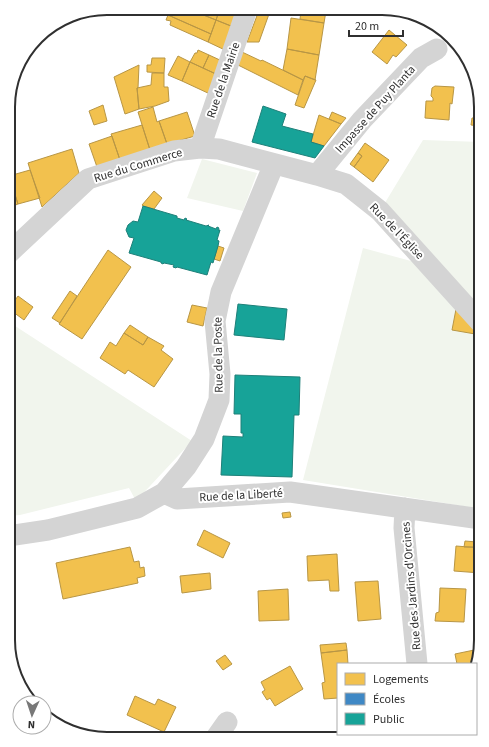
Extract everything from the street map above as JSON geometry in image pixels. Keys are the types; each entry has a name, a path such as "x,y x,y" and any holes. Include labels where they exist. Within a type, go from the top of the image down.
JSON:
{"street":[{"name":"Rue de la Mairie","path":"200,148 245,15"},
{"name":"Impasse de Puy Planta","path":"318,175 362,120 421,58 437,48"},
{"name":"Rue de l'Église","path":"200,148 219,149 318,175 346,184 380,211 474,315"},
{"name":"Rue du Commerce","path":"15,247 88,179 174,151 200,148"},
{"name":"Rue de la Poste","path":"164,493 186,467 204,439 219,400 220,374 215,321 221,292 274,164"},
{"name":"Rue de la Liberté","path":"164,493 177,499 290,492 474,518"},
{"path":"15,535 48,530 138,508 164,493"},
{"name":"Rue des Jardins d'Orcines","path":"405,508 404,528 418,663"}],"shaded area":[{"path":"423,140 474,142 474,315 380,211"},
{"path":"202,159 257,173 243,211 187,198"},
{"path":"363,248 422,264 474,324 474,508 303,480"},
{"path":"15,326 192,441 136,501 129,488 15,515"}],"building: Logements":[{"path":"168,15 204,15 216,20 211,34"},
{"path":"168,15 211,34 208,42 170,25 171,21 166,20"},
{"path":"204,15 218,15 216,20"},
{"path":"218,15 241,15 236,28 216,20"},
{"path":"257,15 269,15 259,42 247,42"},
{"path":"300,15 325,15 324,23 300,19"},
{"path":"291,18 324,23 319,55 287,49"},
{"path":"216,20 236,28 227,51 208,42"},
{"path":"389,30 407,45 396,57 393,55 387,64 372,52"},
{"path":"287,49 319,55 315,80 305,76 303,80 283,70"},
{"path":"198,50 209,55 203,68 190,62"},
{"path":"242,52 303,80 298,95 238,65"},
{"path":"209,55 222,61 216,74 203,68"},
{"path":"178,56 190,62 182,81 168,75"},
{"path":"152,58 165,58 164,73 147,72 147,65 151,65"},
{"path":"190,62 218,75 210,94 182,81"},
{"path":"139,65 137,88 139,109 125,114 114,77"},
{"path":"152,73 164,73 164,87 168,87 169,101 155,106 139,109 137,88 151,85"},
{"path":"305,76 316,80 304,108 295,105"},
{"path":"435,86 454,87 452,104 450,103 449,120 425,118 426,101 433,101 431,96 432,88"},
{"path":"103,105 107,121 94,125 89,111"},
{"path":"153,107 157,122 159,121 167,144 150,150 138,112"},
{"path":"187,112 195,136 167,144 159,121"},
{"path":"332,112 346,118 341,124 329,119"},
{"path":"319,115 341,124 324,146 311,142"},
{"path":"472,118 474,118 474,125 471,125"},
{"path":"142,125 150,150 120,160 111,134"},
{"path":"112,136 120,160 97,167 89,144"},
{"path":"365,143 389,160 373,182 354,167 362,156 358,153"},
{"path":"72,149 79,173 42,207 28,163"},
{"path":"358,153 362,156 354,167 350,164"},
{"path":"30,170 40,198 18,204 15,195 15,174"},
{"path":"154,191 162,198 154,209 143,206 142,205"},
{"path":"15,195 18,204 15,205"},
{"path":"218,246 224,248 220,261 214,259"},
{"path":"108,250 131,267 82,339 59,324"},
{"path":"70,291 77,296 60,323 52,318"},
{"path":"18,296 33,307 24,320 15,313 15,300"},
{"path":"457,304 474,324 474,334 452,330"},
{"path":"192,305 207,308 203,326 187,322"},
{"path":"130,325 148,337 143,345 124,333"},
{"path":"124,333 143,345 148,337 164,346 161,350 173,359 154,387 128,370 125,374 100,358 110,342 116,346"},
{"path":"290,512 291,517 283,518 282,513"},
{"path":"204,530 230,543 223,558 197,545"},
{"path":"465,541 474,542 474,547 464,547"},
{"path":"456,546 474,547 474,572 454,571"},
{"path":"130,547 134,562 139,561 140,568 144,567 145,576 137,578 138,583 63,599 56,563"},
{"path":"337,554 339,591 330,591 329,580 308,581 307,556"},
{"path":"210,573 211,589 182,593 180,576"},
{"path":"378,581 381,619 358,621 355,582"},
{"path":"440,588 466,589 464,622 435,621 436,613 439,612"},
{"path":"288,589 289,620 259,621 258,591"},
{"path":"346,643 347,650 321,653 320,645"},
{"path":"347,650 348,663 337,663 337,698 324,699 322,683 325,682 321,653"},
{"path":"473,650 471,663 457,663 455,654"},
{"path":"225,655 232,664 223,670 216,661"},
{"path":"290,666 303,689 275,706 270,698 267,700 262,692 265,690 261,682"},
{"path":"135,696 155,705 158,699 176,707 164,732 127,715"}],"building: Public":[{"path":"263,106 286,114 282,126 313,134 311,142 324,146 315,158 252,142"},
{"path":"143,206 177,216 177,218 184,220 185,218 187,219 186,220 206,226 209,225 208,226 216,229 217,227 219,228 218,230 220,230 217,240 219,241 218,246 213,263 211,262 207,275 176,268 173,267 174,265 163,264 161,262 129,253 134,238 129,237 126,230 128,225 133,221 138,222"},
{"path":"238,304 287,309 284,340 234,335"},
{"path":"235,375 300,377 299,415 294,415 292,477 221,475 223,436 243,437 243,433 241,433 241,414 234,414"}]}
